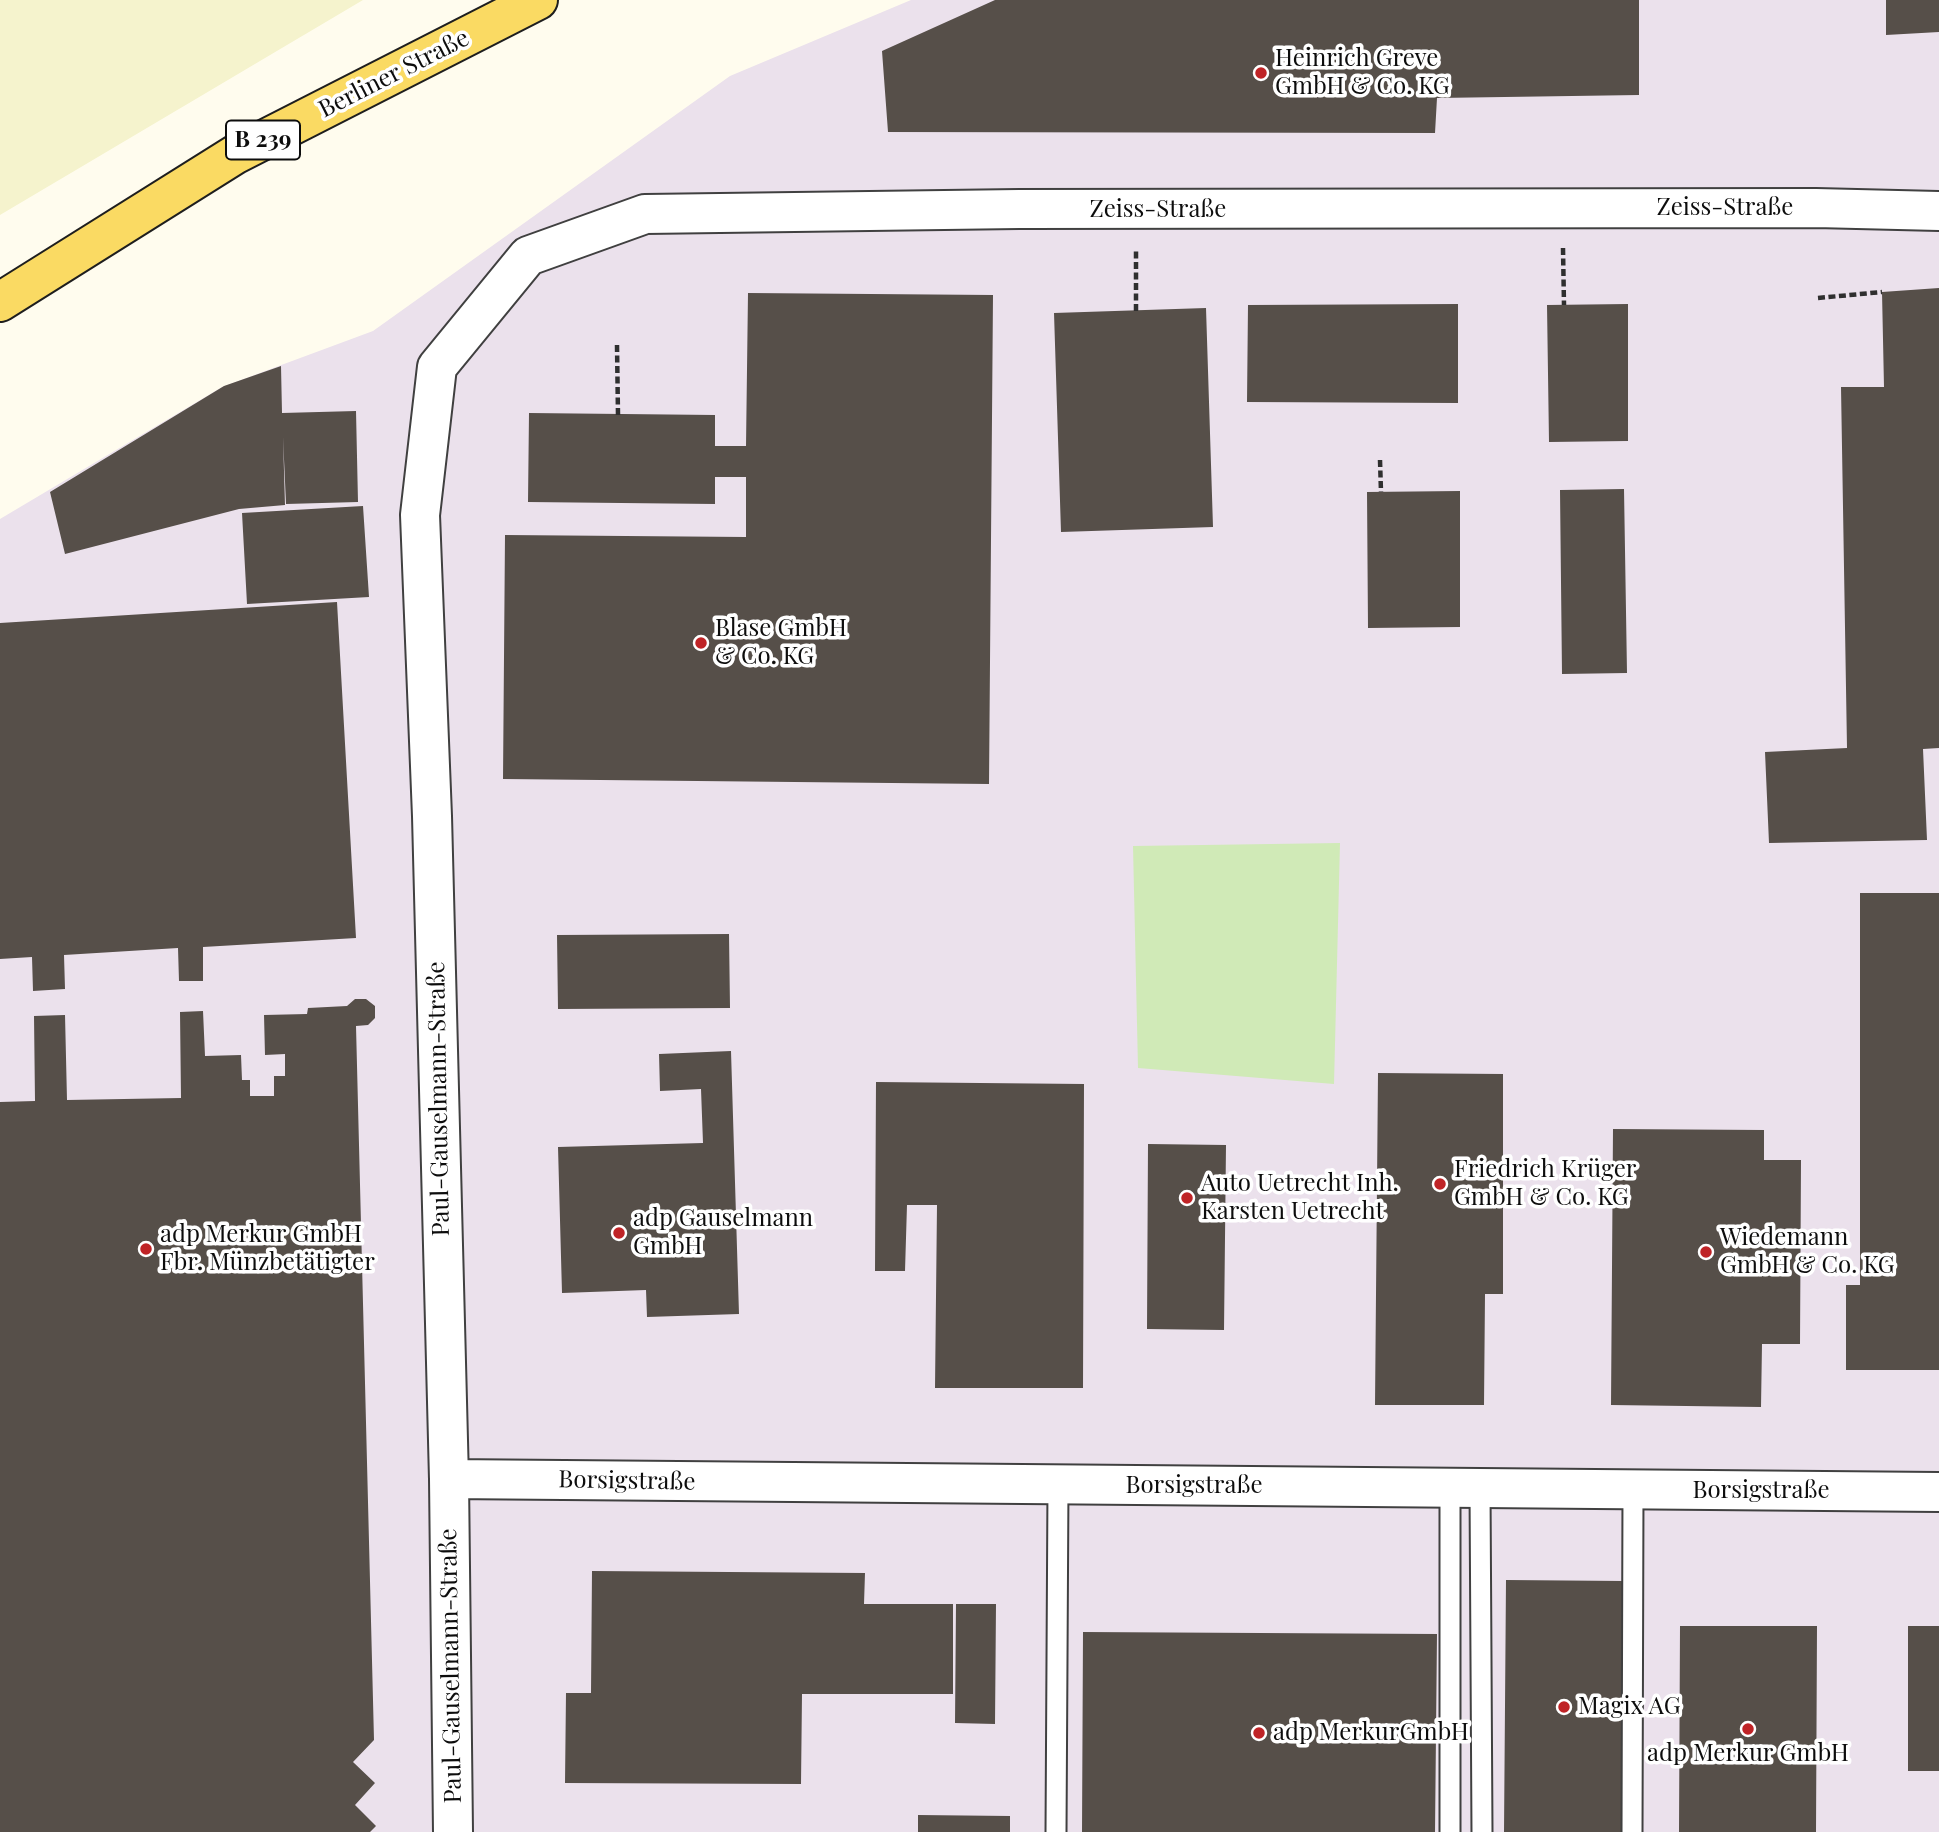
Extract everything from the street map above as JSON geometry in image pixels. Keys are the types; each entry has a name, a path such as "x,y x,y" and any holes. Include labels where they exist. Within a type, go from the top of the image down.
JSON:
{"main road":[{"name":"Berliner Straße","path":"0,302 236,154 538,0"}],"street":[{"name":"Zeiss-Straße","path":"437,367 528,256 645,215 1020,209 1136,211 1816,208 1939,211"},
{"name":"Paul-Gauselmann-Straße","path":"437,367 420,515 432,816 449,1479 453,1832"},
{"name":"Borsigstraße","path":"449,1479 1939,1492"}],"lane":[{"path":"1055,1832 1058,1485"},
{"path":"1450,1832 1465,1488"},
{"path":"1465,1488 1482,1832"},
{"path":"1632,1832 1633,1490"}],"path":[{"path":"1562,209 1564,305"},
{"path":"1136,211 1136,311"},
{"path":"1818,298 1882,292"},
{"path":"617,345 618,415"},
{"path":"1380,460 1381,492"}],"shaded area":[{"path":"0,0 363,0 0,215"},
{"path":"911,0 1939,0 1939,1832 0,1832 0,519 222,387 373,331 730,76"}],"green space":[{"path":"1340,843 1334,1084 1138,1068 1133,846"}],"building":[{"name":"Heinrich Greve GmbH & Co. KG","path":"995,0 1639,0 1639,95 1437,98 1435,133 888,132 882,51"},
{"path":"1886,0 1939,0 1939,32 1886,35"},
{"path":"1939,288 1939,748 1923,749 1927,840 1769,843 1765,752 1847,748 1841,387 1884,387 1882,292"},
{"path":"748,293 993,295 989,784 503,779 505,535 746,537 746,477 715,477 715,504 528,502 529,413 715,415 715,446 746,446"},
{"path":"1458,304 1458,403 1247,402 1248,305"},
{"path":"1628,304 1628,441 1549,442 1547,305"},
{"path":"1206,308 1213,527 1061,532 1054,313"},
{"path":"281,366 282,413 356,411 358,502 286,504 283,437 285,505 239,509 65,554 50,492 224,386"},
{"path":"1624,489 1627,673 1562,674 1560,490"},
{"path":"1460,491 1460,627 1368,628 1367,492"},
{"path":"363,506 369,597 247,604 242,513"},
{"path":"337,602 356,938 203,947 203,981 179,981 178,948 64,955 65,989 33,991 32,957 0,959 0,623"},
{"path":"1860,893 1939,893 1939,1370 1846,1370 1846,1285 1860,1285"},
{"path":"729,934 730,1008 558,1009 557,935"},
{"path":"355,999 366,999 375,1006 375,1018 368,1025 356,1026 374,1740 353,1762 375,1783 355,1805 376,1826 370,1832 0,1832 0,1102 35,1101 34,1016 65,1015 67,1100 181,1098 180,1012 203,1011 205,1056 241,1055 242,1080 250,1080 250,1096 274,1096 274,1076 285,1076 285,1054 265,1055 264,1015 307,1014 308,1008 347,1006"},
{"path":"731,1051 739,1314 647,1317 646,1290 562,1293 558,1147 703,1143 701,1089 660,1091 659,1054"},
{"name":"Friedrich Krüger GmbH & Co. KG","path":"1378,1073 1503,1074 1503,1294 1485,1294 1484,1405 1375,1405"},
{"path":"876,1082 1084,1084 1083,1388 935,1388 937,1205 907,1205 905,1271 875,1271"},
{"name":"Wiedemann GmbH & Co. KG","path":"1613,1129 1764,1130 1764,1160 1801,1160 1800,1344 1762,1344 1761,1407 1611,1405"},
{"name":"Auto Uetrecht Inh. Karsten Uetrecht","path":"1148,1144 1226,1145 1224,1330 1147,1329"},
{"path":"592,1571 865,1573 864,1604 953,1604 953,1694 802,1694 801,1784 565,1783 566,1693 591,1693"},
{"name":"Magix AG","path":"1506,1580 1623,1581 1622,1832 1504,1832"},
{"path":"956,1604 996,1604 995,1724 955,1723"},
{"name":"adp Merkur GmbH","path":"1680,1626 1817,1626 1816,1832 1679,1832"},
{"path":"1908,1626 1939,1626 1939,1771 1908,1771"},
{"name":"adp MerkurGmbH","path":"1083,1632 1437,1634 1435,1832 1082,1832"},
{"path":"918,1815 1010,1816 1010,1832 918,1832"}],"place":[{"name":"Heinrich Greve GmbH & Co. KG","path":"1261,73"},
{"name":"Blase GmbH & Co. KG","path":"701,643"},
{"name":"Friedrich Krüger GmbH & Co. KG","path":"1440,1184"},
{"name":"Auto Uetrecht Inh. Karsten Uetrecht","path":"1187,1198"},
{"name":"adp Gauselmann GmbH","path":"619,1233"},
{"name":"adp Merkur GmbH Fbr. Münzbetätigter","path":"146,1249"},
{"name":"Wiedemann GmbH & Co. KG","path":"1706,1252"},
{"name":"Magix AG","path":"1564,1707"},
{"name":"adp Merkur GmbH","path":"1748,1729"},
{"name":"adp MerkurGmbH","path":"1259,1733"}]}
